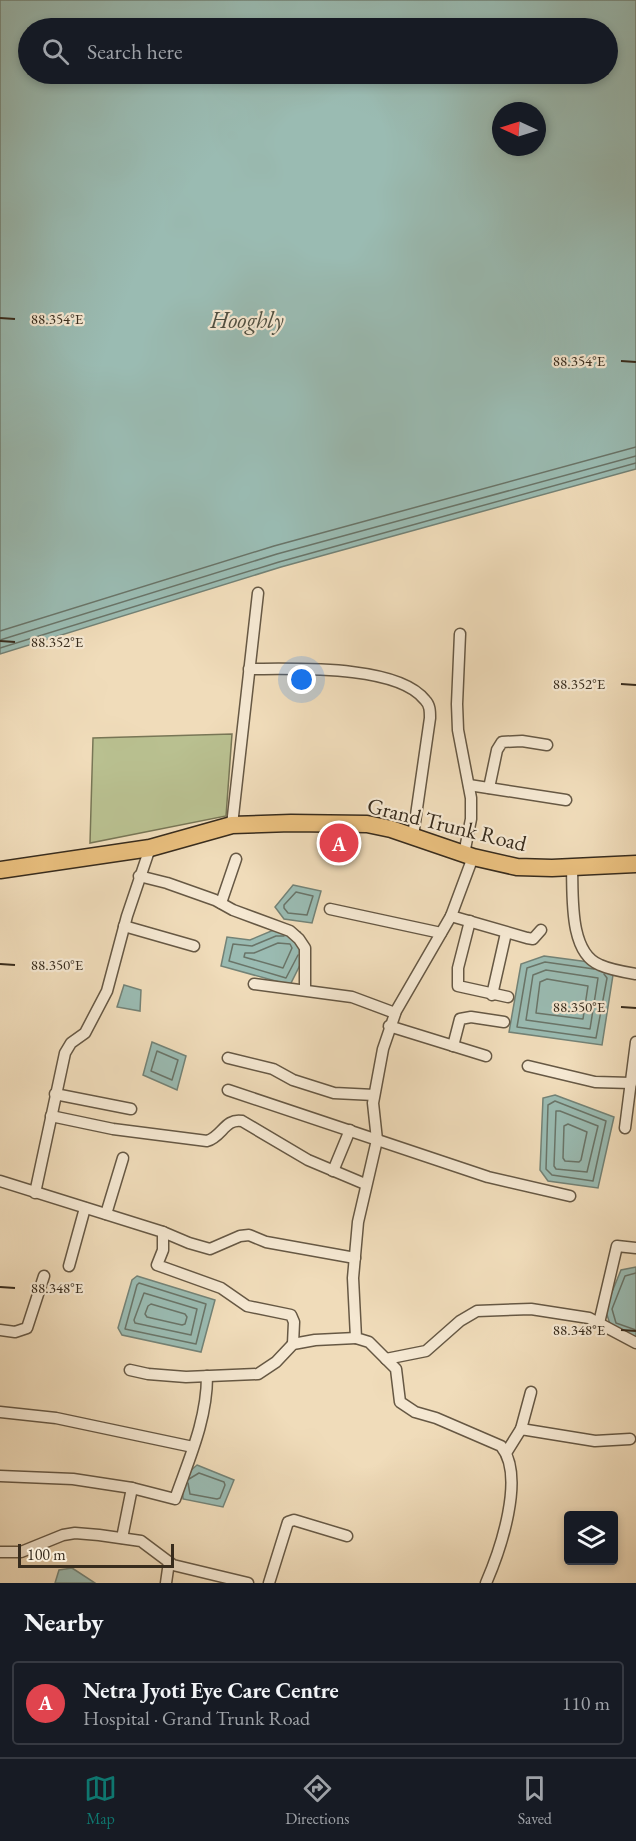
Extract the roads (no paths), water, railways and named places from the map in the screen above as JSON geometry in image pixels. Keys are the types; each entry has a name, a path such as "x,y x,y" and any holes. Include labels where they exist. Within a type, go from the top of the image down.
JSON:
{"main road":[{"name":"Grand Trunk Road","path":"0,870 150,848 232,825 291,823 367,824 517,867 572,868 636,864"}],"street":[{"path":"232,825 258,593"},
{"path":"357,1338 353,1278 358,1222 377,1140 373,1103 389,1026 451,916 469,855 471,819 469,785 458,730 460,634"},
{"path":"249,669 345,671 407,686 426,701 430,718 413,836"},
{"path":"489,788 496,750 502,742 522,741 547,745"},
{"path":"469,785 566,800"},
{"path":"35,1192 55,1094 68,1048 85,1033 107,991 124,926 150,848"},
{"path":"221,903 236,859"},
{"path":"572,868 578,940 585,955 598,965 636,974"},
{"path":"140,876 167,883 290,931 305,948 305,990"},
{"path":"330,909 441,933"},
{"path":"451,916 533,939 541,930"},
{"path":"470,921 458,968 458,986 508,997"},
{"path":"124,926 194,945"},
{"path":"492,995 506,933"},
{"path":"254,984 352,997 395,1013"},
{"path":"453,1046 460,1018 471,1017 504,1022"},
{"path":"389,1026 486,1056"},
{"path":"625,1128 636,1042"},
{"path":"228,1058 273,1069 293,1080 334,1093 374,1095"},
{"path":"528,1066 595,1082 631,1083"},
{"path":"228,1090 488,1177 570,1196"},
{"path":"55,1094 131,1108"},
{"path":"51,1116 113,1129 207,1141 213,1139 227,1124 235,1120 242,1121 308,1160 365,1184"},
{"path":"333,1171 350,1130"},
{"path":"106,1214 123,1158"},
{"path":"0,1181 210,1249 240,1236 249,1235 266,1242 355,1258"},
{"path":"69,1266 85,1208"},
{"path":"163,1232 163,1250 157,1265 221,1288 246,1306 291,1315 294,1322 293,1344"},
{"path":"599,1323 617,1246 636,1248"},
{"path":"0,1330 15,1332 27,1328 44,1276"},
{"path":"386,1359 426,1351 460,1321 477,1311 531,1309 589,1318 636,1343"},
{"path":"130,1370 148,1374 207,1376 258,1374 276,1362 293,1344 357,1338 369,1342 396,1369 400,1402 415,1412 436,1418 501,1446 506,1453 510,1465 511,1501 493,1567 486,1583"},
{"path":"0,1476 73,1479 132,1488 175,1499 202,1421 207,1395 207,1376"},
{"path":"506,1453 520,1429 531,1392"},
{"path":"0,1412 56,1418 193,1447"},
{"path":"520,1429 595,1441 630,1439"},
{"path":"122,1538 132,1488"},
{"path":"269,1583 288,1522 294,1520 348,1536"},
{"path":"0,1552 21,1552 63,1535 75,1533 122,1538 141,1541 173,1565 248,1583"},
{"path":"166,1583 169,1562"}],"water":[{"name":"Hooghly","path":"0,0 636,0 636,469 281,567 0,654"},
{"path":"293,885 321,891 312,923 284,919 275,907"},
{"path":"276,929 300,932 308,949 290,985 221,966 227,937 250,940"},
{"path":"544,956 604,964 613,975 602,1045 509,1032 521,964"},
{"path":"124,985 141,990 140,1011 117,1007"},
{"path":"152,1042 186,1056 177,1090 143,1075"},
{"path":"555,1095 614,1117 598,1188 548,1181 540,1170 543,1098"},
{"path":"636,1267 636,1337 611,1327 605,1309 621,1270"},
{"path":"137,1276 215,1300 201,1352 122,1335 118,1328 132,1280"},
{"path":"197,1465 234,1480 223,1507 183,1499 182,1478"},
{"path":"72,1568 95,1583 55,1583 59,1570"}],"place":[{"name":"Netra Jyoti Eye Care Centre","path":"339,843"}]}
